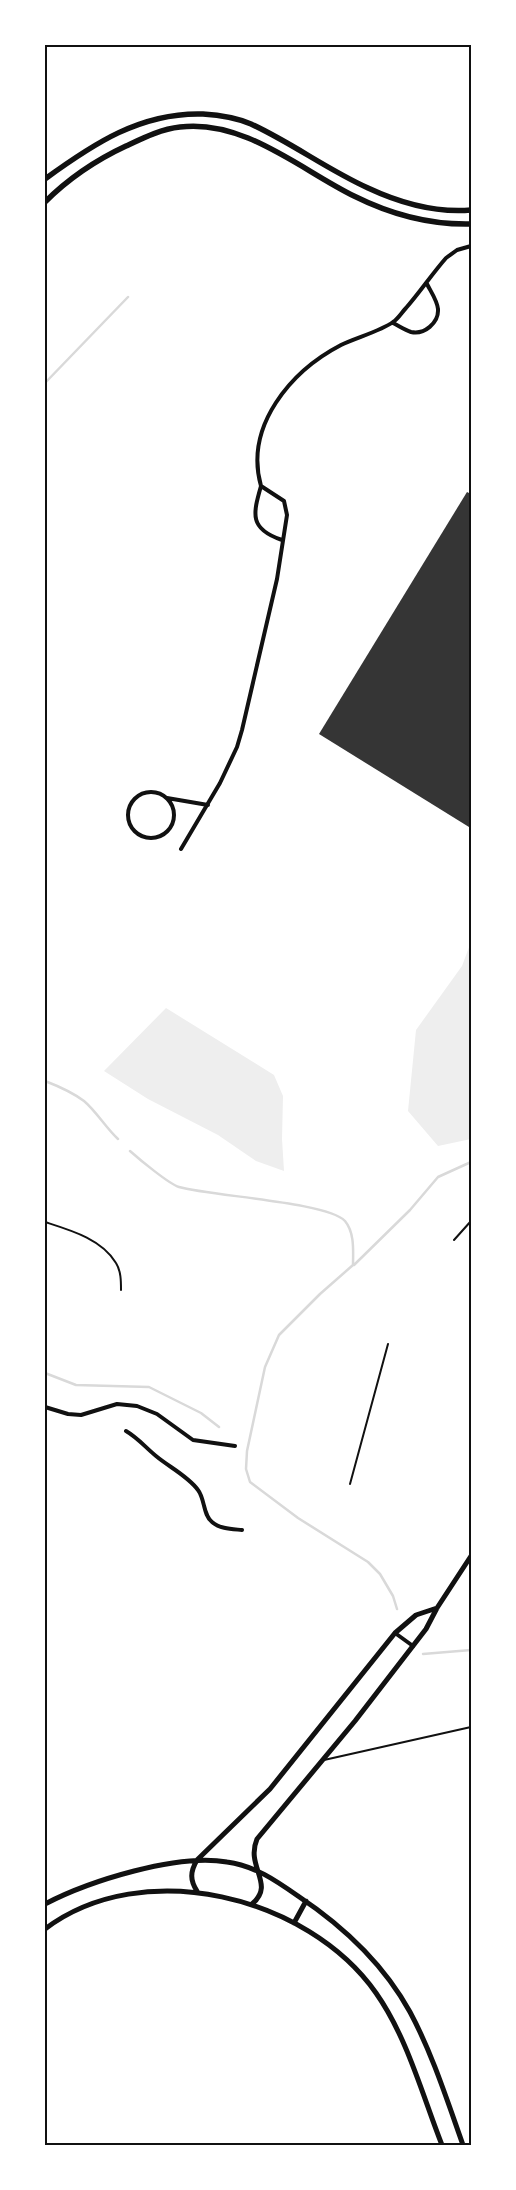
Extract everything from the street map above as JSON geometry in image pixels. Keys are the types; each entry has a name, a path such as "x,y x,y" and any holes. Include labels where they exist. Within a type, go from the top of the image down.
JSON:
{"main road":[{"path":"45,179 105,140 130,127 156,118 187,114 219,115 249,123 354,181 403,202 435,209 471,210"},
{"path":"45,202 84,168 108,154 161,131 194,126 220,130 256,142 354,196 392,213 442,224 471,224"}],"street":[{"path":"282,540 271,536 260,527 254,516 254,509 261,486 257,470 260,440 269,414 285,389 316,360 341,345 393,323 427,284 446,258 457,250 471,246"},
{"path":"393,323 411,332 417,332 423,331 433,323 438,316 438,306 427,284"},
{"path":"180,849 208,805 237,747 276,579 287,515 284,501 261,486"},
{"path":"167,798 174,812 171,827 158,837 150,838 136,832 128,820 129,806 138,795 152,792 167,798 208,805"},
{"path":"45,1407 73,1415 81,1415 117,1404 137,1406 157,1414 193,1440 235,1446"},
{"path":"126,1431 137,1437 155,1455 195,1486 203,1499 207,1515 212,1522 225,1528 242,1530"},
{"path":"252,1904 257,1900 262,1891 262,1884 253,1855 257,1839 322,1761 426,1629 437,1608 471,1556"},
{"path":"197,1892 191,1876 197,1860 270,1789 395,1633 416,1615 437,1608"},
{"path":"395,1633 413,1646"},
{"path":"45,1904 61,1895 107,1879 174,1863 197,1860 225,1861 256,1869 330,1918 355,1940 398,1992 410,2013 442,2086 463,2145"},
{"path":"45,1929 84,1908 123,1896 197,1892 252,1904 309,1930 336,1950 374,1991 385,2007 394,2024 442,2145"},
{"path":"294,1923 306,1901"}],"lane":[{"path":"454,1240 471,1221"},
{"path":"45,1222 80,1234 110,1254 119,1269 121,1290"},
{"path":"350,1484 388,1344"},
{"path":"322,1761 471,1727"}],"shaded area":[{"path":"471,942 471,1139 438,1146 408,1111 416,1030 462,966"},
{"path":"166,1008 274,1075 283,1096 282,1139 284,1171 256,1161 218,1135 148,1099 104,1071"}],"building":[{"path":"467,492 471,494 471,823 469,827 319,734"}],"waterway":[{"path":"45,383 128,297"},
{"path":"45,1081 84,1101 118,1139"},
{"path":"130,1151 161,1176 179,1187 316,1209 334,1214 345,1221 348,1226 353,1243 353,1265 320,1294 279,1335 265,1367 247,1451 246,1469 250,1482 298,1518 368,1562 380,1574 393,1596 397,1609"},
{"path":"354,1265 410,1210 438,1177 471,1162"},
{"path":"45,1373 76,1385 149,1387 201,1413 219,1427"},
{"path":"423,1654 471,1650"}]}
